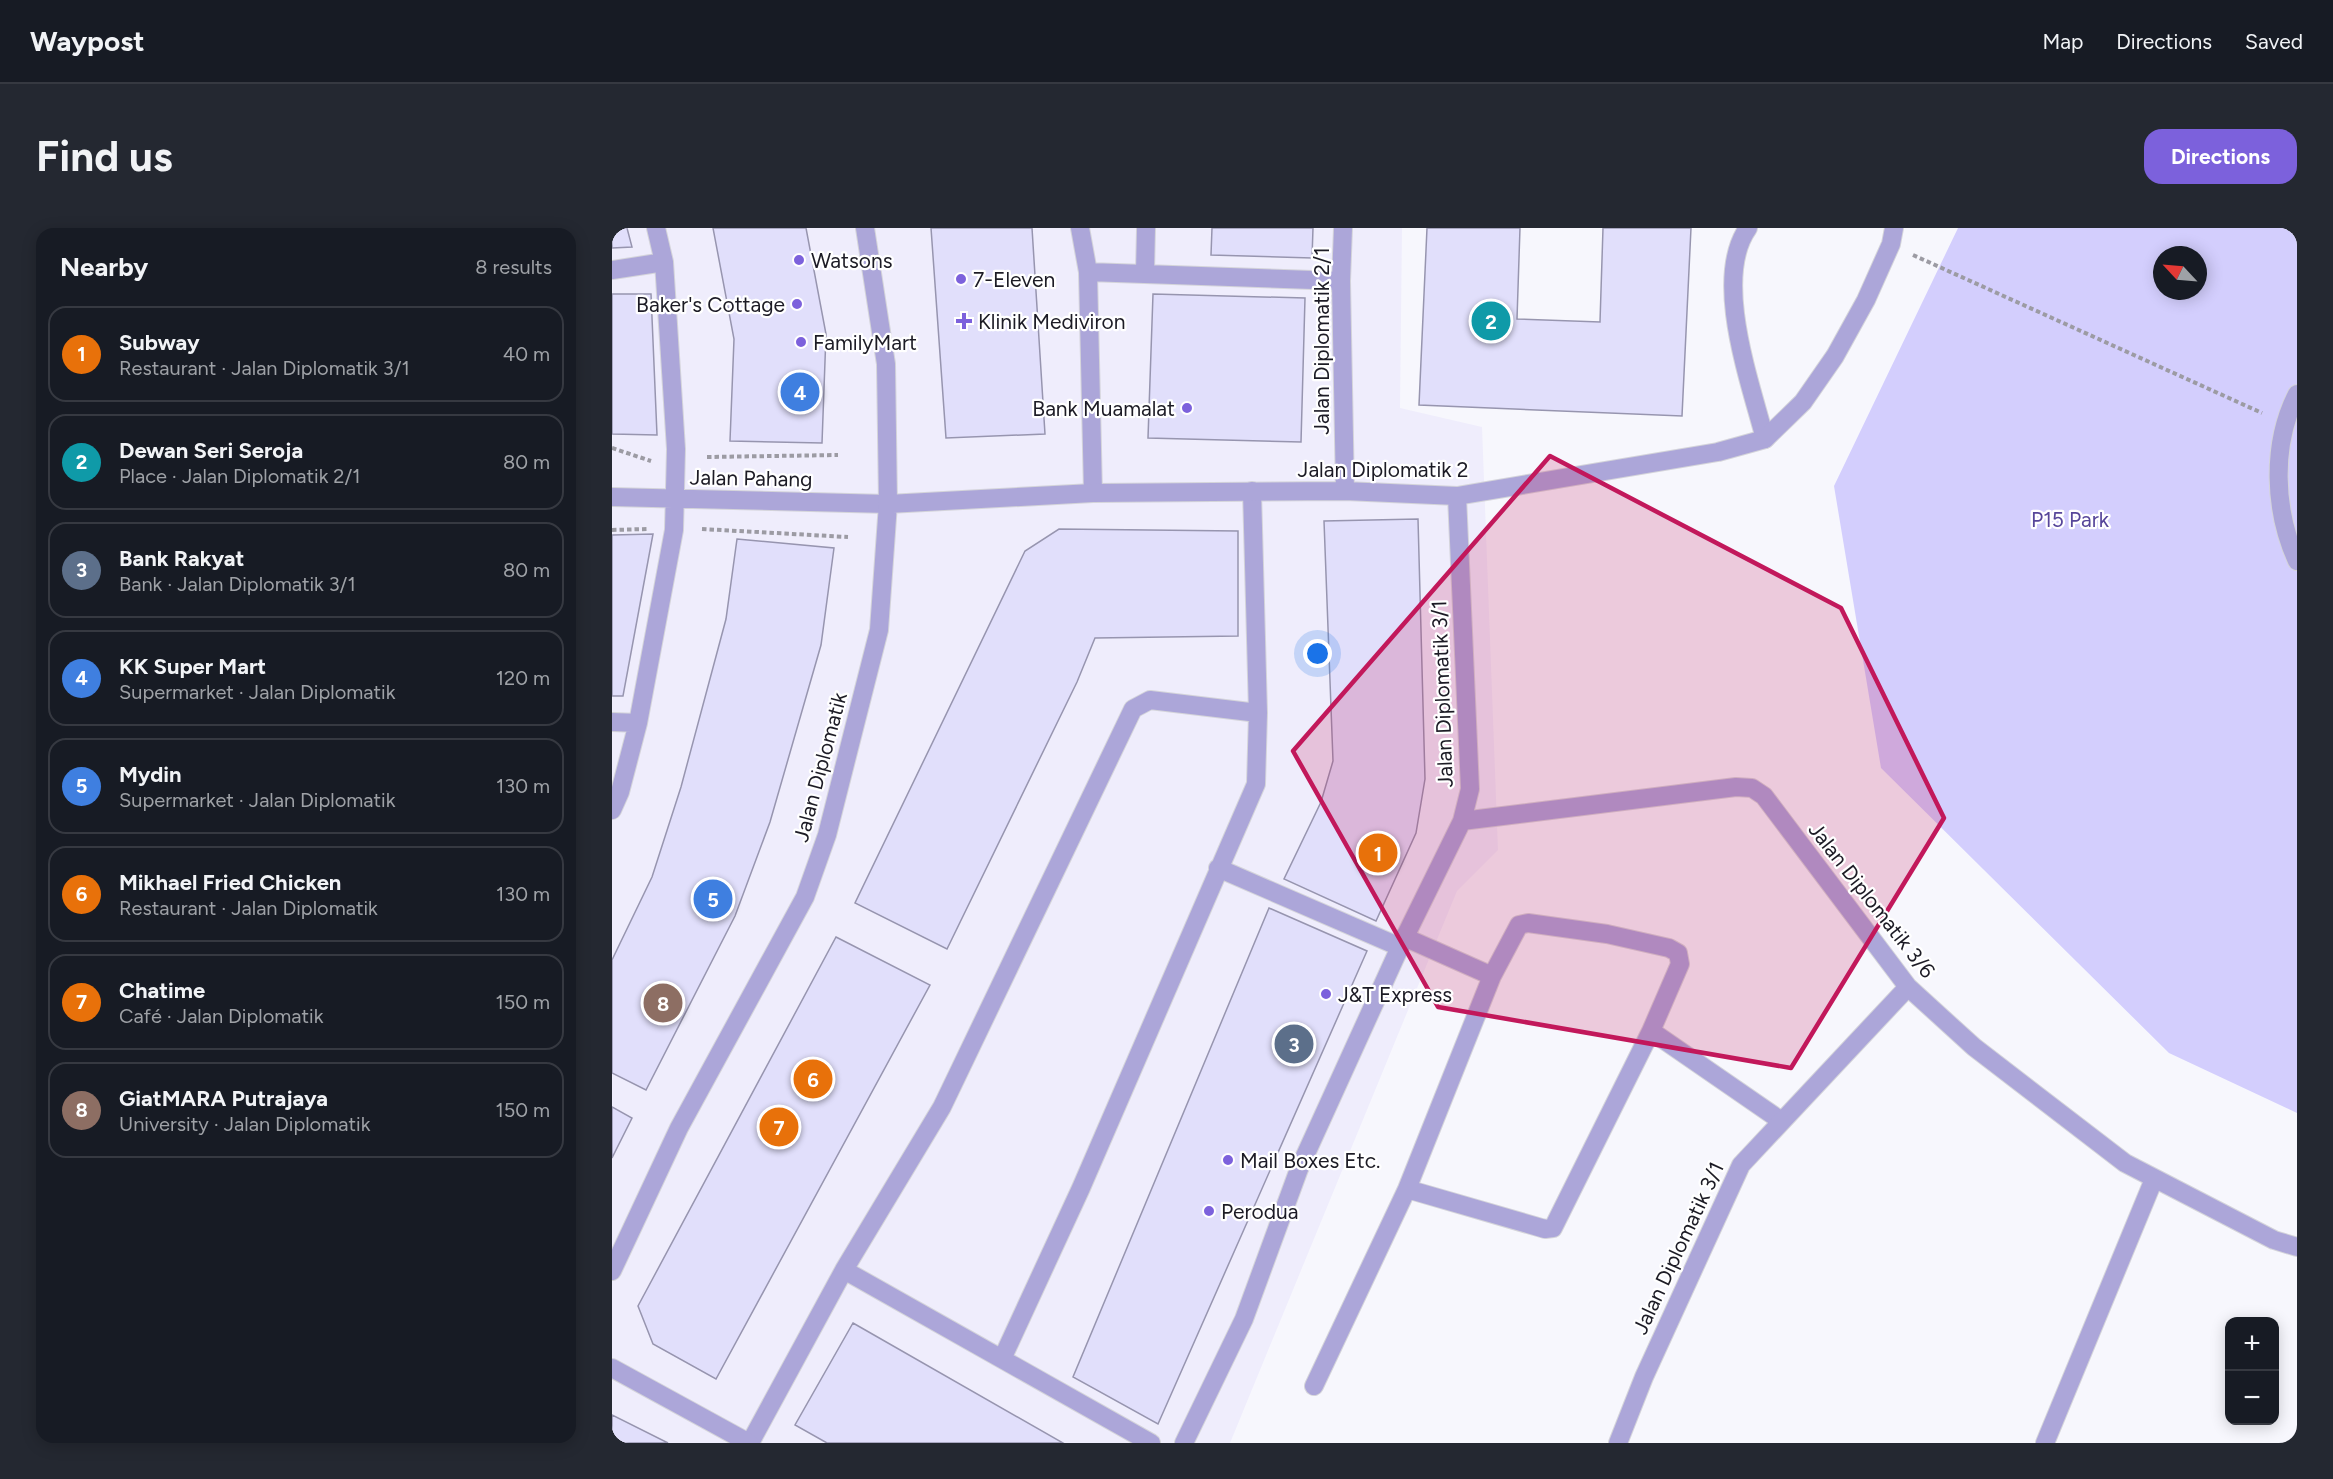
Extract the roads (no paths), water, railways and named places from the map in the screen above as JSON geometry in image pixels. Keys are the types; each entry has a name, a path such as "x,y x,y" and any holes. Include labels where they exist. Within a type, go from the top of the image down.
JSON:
{"street":[{"path":"612,810 620,792 638,723 672,548 676,498 676,449 664,262 656,228"},
{"name":"Jalan Diplomatik","path":"612,1271 679,1128 809,887 827,835 879,630 888,504 885,364 865,228"},
{"path":"1080,228 1088,272 1093,493"},
{"path":"1144,273 1146,228"},
{"name":"Jalan Diplomatik 2/1","path":"1343,228 1341,281 1345,491"},
{"path":"1748,228 1741,238 1734,264 1734,296 1742,345 1765,440"},
{"path":"1765,440 1803,402 1835,356 1866,300 1892,236"},
{"path":"612,270 664,262"},
{"path":"1088,272 1341,281"},
{"path":"2297,394 2279,453 2280,498 2289,543 2297,561"},
{"name":"Jalan Diplomatik 2","path":"888,504 1093,493 1345,491 1457,496 1718,452 1765,440"},
{"path":"1002,1359 1081,1188 1256,784 1258,713 1252,491"},
{"name":"Jalan Diplomatik 3/1","path":"1184,1443 1244,1319 1299,1169 1402,942 1462,821 1470,789 1457,496"},
{"name":"Jalan Pahang","path":"612,497 888,504"},
{"path":"612,1368 749,1443 844,1270 942,1107 1133,709 1150,700 1258,713"},
{"path":"612,722 638,723"},
{"name":"Jalan Diplomatik 3/6","path":"1462,821 1736,787 1752,788 1764,796 1908,987 1974,1047 2040,1100 2125,1163 2274,1239 2297,1247"},
{"path":"1218,868 1492,976"},
{"path":"1314,1386 1407,1189 1492,976 1519,925 1528,923 1607,934 1669,948 1678,953 1680,964 1651,1030 1552,1228 1545,1229 1407,1189"},
{"name":"Jalan Diplomatik 3/1","path":"1618,1443 1644,1377 1735,1174 1747,1156 1780,1120 1908,987"},
{"path":"1651,1030 1780,1120"},
{"path":"2045,1443 2154,1179"},
{"path":"844,1270 1151,1443"}],"place":[{"name":"Watsons","path":"799,260"},
{"name":"7-Eleven","path":"961,279"},
{"name":"Baker's Cottage","path":"797,304"},
{"name":"Klinik Mediviron","path":"964,321"},
{"name":"Dewan Seri Seroja","path":"1491,321"},
{"name":"FamilyMart","path":"801,342"},
{"name":"KK Super Mart","path":"800,392"},
{"name":"Bank Muamalat","path":"1187,408"},
{"name":"Subway","path":"1378,853"},
{"name":"Mydin","path":"713,899"},
{"name":"J&T Express","path":"1326,994"},
{"name":"GiatMARA Putrajaya","path":"663,1003"},
{"name":"Bank Rakyat","path":"1294,1044"},
{"name":"Mikhael Fried Chicken","path":"813,1079"},
{"name":"Chatime","path":"779,1127"},
{"name":"Mail Boxes Etc.","path":"1228,1160"},
{"name":"Perodua","path":"1209,1211"}],"park label":[{"name":"P15 Park","path":"2070,519"}]}
